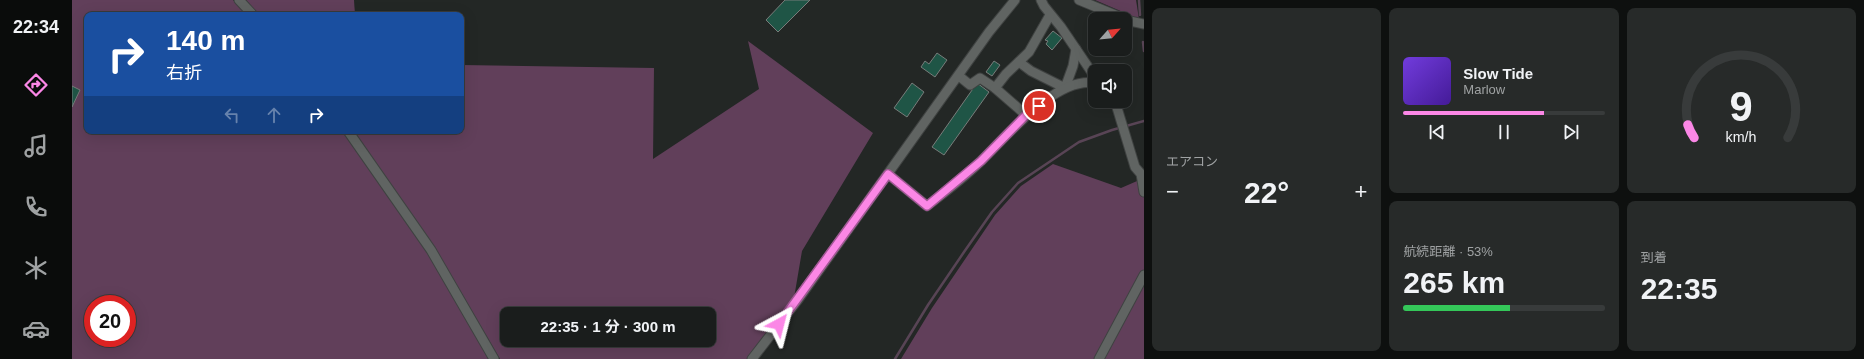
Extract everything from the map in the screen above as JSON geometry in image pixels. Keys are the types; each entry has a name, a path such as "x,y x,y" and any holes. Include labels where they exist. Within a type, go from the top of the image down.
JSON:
{"lane":[{"path":"239,0 250,12"},
{"path":"752,359 797,301 1015,0"},
{"path":"1041,0 1050,15 1088,67"},
{"path":"1079,0 1130,21 1144,24"},
{"path":"995,88 1006,74 1034,46 1050,15"},
{"path":"1065,88 1073,66 1076,49"},
{"path":"1019,62 1031,71 1065,88"},
{"path":"959,76 970,85 980,78 995,88 1026,115"},
{"path":"888,174 927,206 981,161 1026,115 1065,88 1084,82 1088,82"},
{"path":"1117,108 1135,167 1143,174 1144,192"},
{"path":"350,134 431,250 494,359"},
{"path":"1099,359 1144,275"}],"shaded area":[{"path":"72,0 233,0 244,12 84,12 84,134 344,134 428,253 489,359 72,359"},
{"path":"246,0 354,0 355,12 256,12"},
{"path":"1095,0 1136,0 1139,19 1132,16 1132,12 1123,12"},
{"path":"748,41 873,133 802,251 794,298 747,359 500,359 435,248 356,134 464,134 464,65 654,68 653,159 759,89"},
{"path":"1053,164 1121,188 1144,178 1144,359 901,359 932,308 995,215 1021,186"}],"building":[{"path":"785,0 810,0 778,32 766,20"},
{"path":"1053,31 1062,38 1052,50 1046,44 1048,41 1045,40"},
{"path":"937,53 947,60 935,77 921,67 925,61 929,64"},
{"path":"994,61 1000,65 992,76 986,72"},
{"path":"912,83 924,92 907,117 894,108"},
{"path":"977,83 989,92 944,155 932,147"},
{"path":"72,86 80,90 72,107"}],"waterway":[{"path":"1139,0 1140,15"},
{"path":"1143,42 1144,51"},
{"path":"895,359 928,305 964,252 992,212 1018,183 1079,142 1112,130 1144,121"}],"route":[{"path":"779,324 888,174 927,206 981,161 1026,115 1039,106"}]}
